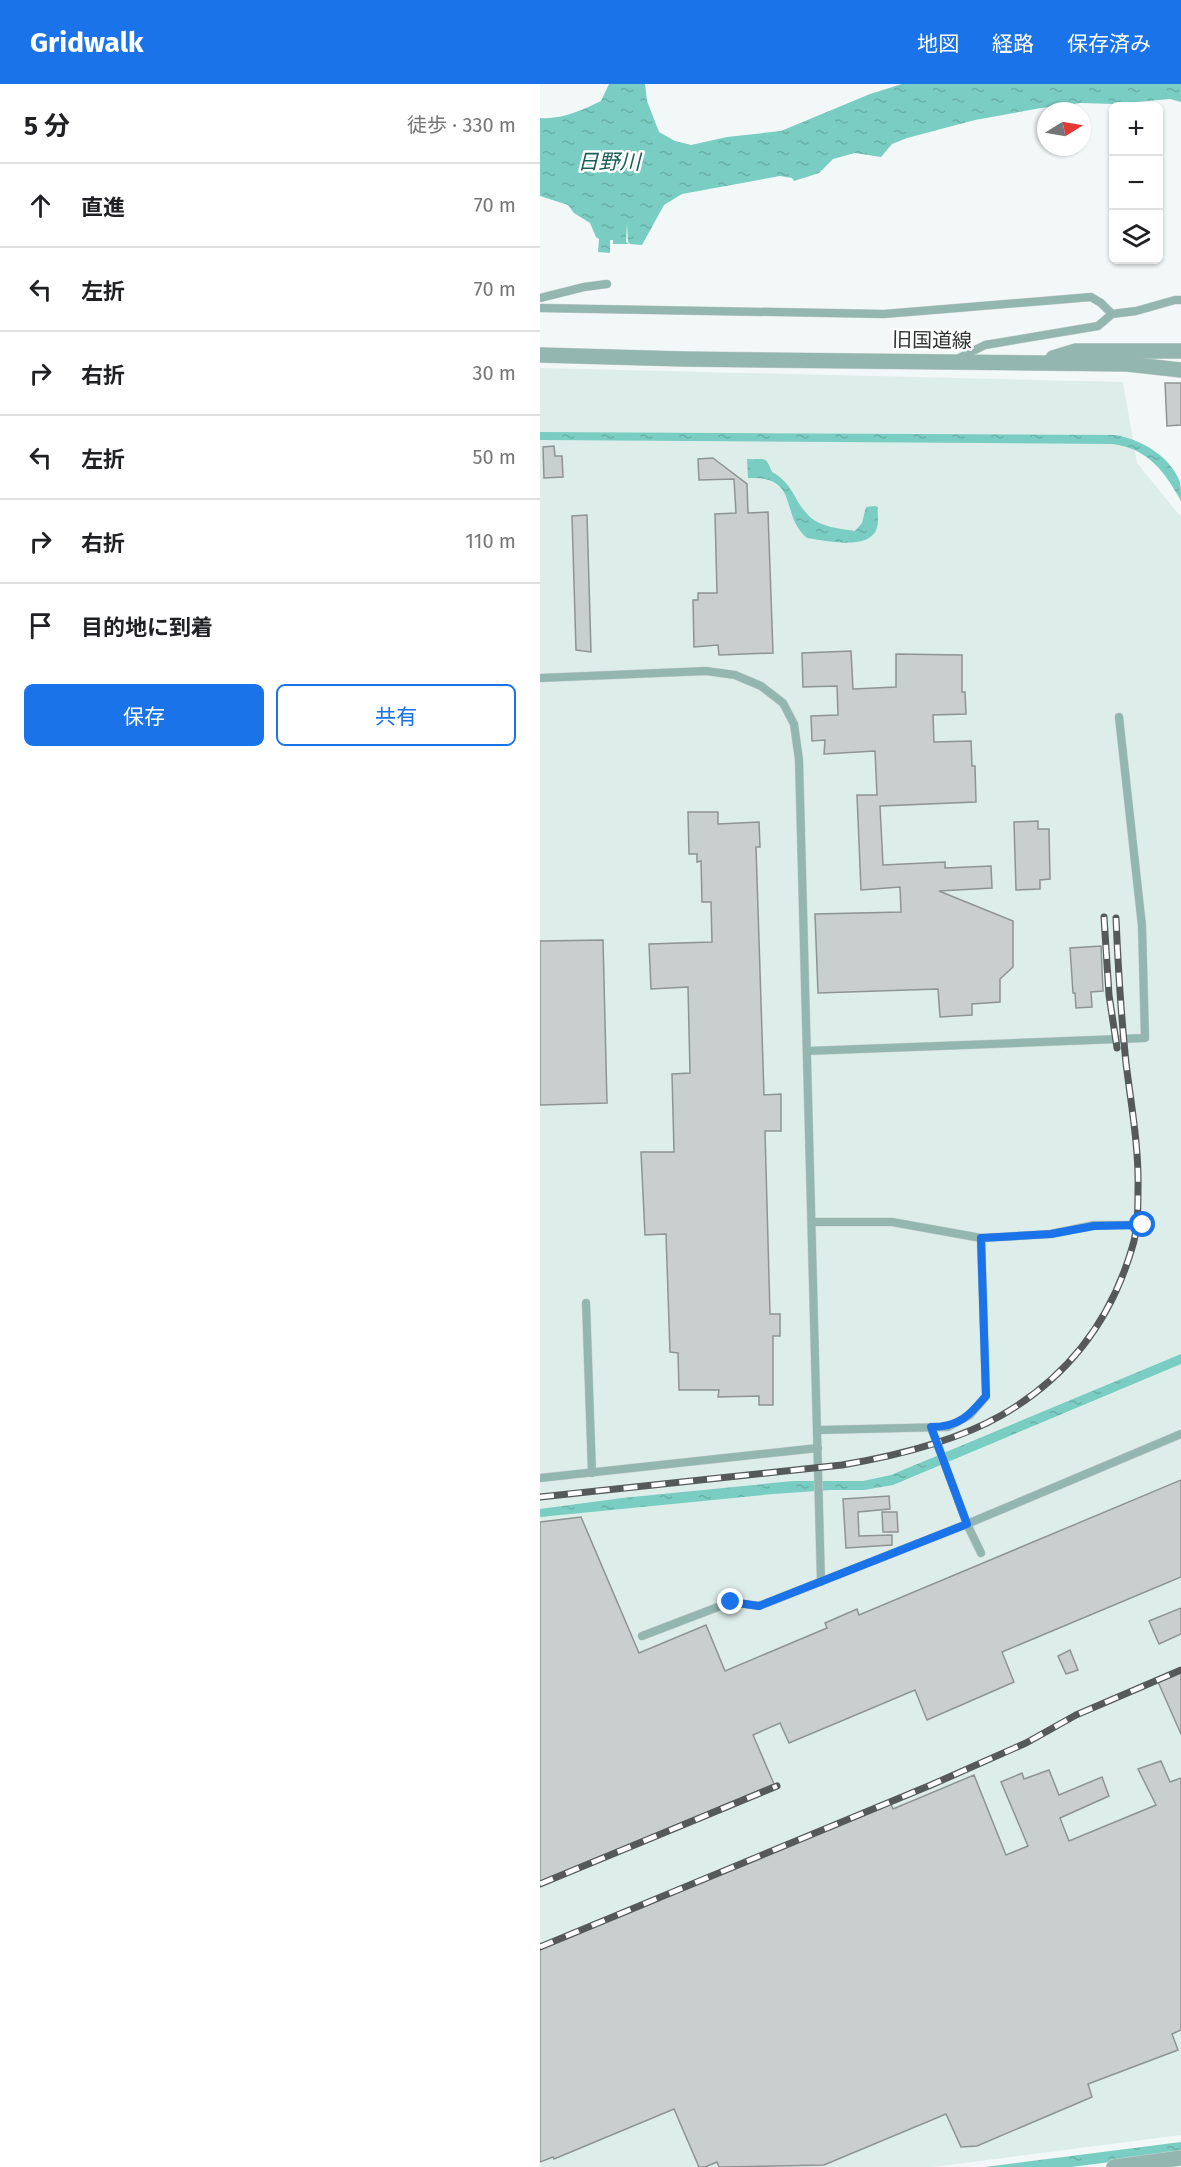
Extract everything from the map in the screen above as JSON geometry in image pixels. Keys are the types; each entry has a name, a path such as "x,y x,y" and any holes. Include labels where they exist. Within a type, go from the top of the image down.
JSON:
{"street":[{"path":"1037,362 1076,351 1181,351"},
{"name":"旧国道線","path":"540,355 683,359 1127,364 1181,370"},
{"path":"1114,2167 1181,2158"}],"lane":[{"path":"540,298 607,284"},
{"path":"540,308 884,314 1090,297 1101,303 1113,315"},
{"path":"952,361 984,345 1098,326 1113,315 1181,300"},
{"path":"540,678 706,671 735,675 761,686 783,703 795,724 799,760 821,1581"},
{"path":"807,1051 1145,1038 1142,926 1119,717"},
{"path":"812,1222 892,1222 981,1238 1051,1234 1094,1226 1143,1225"},
{"path":"818,1430 948,1427 970,1415 986,1396 981,1238"},
{"path":"586,1304 592,1473"},
{"path":"931,1427 967,1524 981,1552"},
{"path":"642,1636 731,1602 759,1606 967,1524 1181,1434"},
{"path":"540,1478 818,1448"}],"shaded area":[{"path":"540,368 1123,382 1137,463 1181,517 1181,2135 933,2167 540,2167"}],"water":[{"name":"日野川","path":"609,84 645,84 647,101 659,132 675,141 691,145 727,137 781,131 870,94 902,84 1181,84 1181,102 1170,99 1109,102 1109,104 1037,102 1037,109 975,120 907,138 892,144 881,157 855,153 833,159 819,173 794,181 792,178 780,176 682,194 664,205 642,245 628,242 627,223 626,242 629,244 613,244 613,240 610,240 610,253 598,252 599,239 590,223 574,213 568,205 540,196 540,118 563,116 601,101"},
{"path":"540,432 1116,435 1145,445 1169,464 1180,482 1181,501 1169,480 1154,463 1125,446 1112,444 540,440"},
{"path":"747,459 766,461 772,472 785,482 804,510 814,520 825,525 855,531 862,523 866,507 875,506 878,507 878,525 873,534 857,542 807,538 793,519 783,490 776,483 765,479 748,478"},
{"path":"1181,1354 1181,1364 893,1485 864,1490 773,1494 540,1517 540,1509 622,1498 793,1481 863,1481 891,1475"},
{"path":"1181,2142 1181,2153 1071,2167 985,2167"}],"building":[{"path":"1165,383 1181,383 1181,425 1167,426"},
{"path":"554,446 555,456 562,456 563,477 544,478 543,447"},
{"path":"713,458 747,484 748,513 768,512 773,653 719,655 718,645 694,647 693,600 698,600 698,593 717,593 715,514 736,513 734,479 699,480 698,459"},
{"path":"587,515 591,652 576,650 572,516"},
{"path":"851,651 853,689 896,687 896,654 962,655 962,692 965,692 966,714 933,715 934,742 971,741 972,766 975,766 976,802 880,806 883,865 945,862 945,868 991,866 992,888 939,891 1013,921 1013,967 1000,979 1000,1002 972,1004 972,1015 940,1017 938,989 818,993 815,914 901,912 900,887 861,890 857,795 877,795 875,751 824,754 825,740 812,741 811,716 838,715 837,686 803,687 802,653"},
{"path":"688,812 718,812 718,824 759,822 760,847 756,847 764,1095 781,1094 781,1131 765,1131 770,1314 780,1314 780,1336 773,1336 773,1405 759,1405 759,1396 718,1397 719,1390 679,1390 678,1353 670,1352 666,1234 645,1235 641,1152 674,1152 672,1074 690,1073 688,987 651,989 649,944 712,942 711,902 702,902 701,861 697,862 697,854 689,854"},
{"path":"1038,821 1038,829 1049,829 1050,879 1040,880 1040,889 1016,890 1014,822"},
{"path":"603,940 607,1103 540,1105 540,941"},
{"path":"1101,946 1103,991 1091,992 1092,1007 1076,1008 1070,948"},
{"path":"1181,1480 1181,1577 1002,1652 1014,1682 927,1720 915,1690 789,1743 780,1723 753,1735 774,1784 540,1883 540,1522 581,1517 639,1653 706,1625 725,1671 827,1628 825,1623 857,1609 859,1615"},
{"path":"889,1496 890,1509 858,1512 859,1536 892,1535 892,1545 846,1548 843,1499"},
{"path":"882,1512 897,1512 898,1532 883,1532"},
{"path":"1181,1608 1181,1634 1159,1644 1149,1621"},
{"path":"1070,1650 1078,1670 1066,1674 1058,1656"},
{"path":"1181,1672 1181,1734 1158,1682"},
{"path":"1161,1761 1170,1782 1181,1778 1181,2030 1172,2034 1178,2050 1088,2084 1092,2097 977,2146 961,2147 946,2114 824,2165 719,2167 717,2162 699,2167 674,2109 554,2159 553,2157 540,2162 540,1948 890,1802 893,1809 974,1775 1006,1855 1028,1846 1001,1782 1022,1773 1024,1779 1049,1770 1059,1795 1102,1777 1109,1796 1060,1818 1069,1841 1156,1805 1138,1769"}],"railway":[{"path":"1104,917 1109,995 1117,1048"},
{"path":"540,1497 842,1465 904,1452 984,1425 1026,1400 1067,1364 1084,1344 1112,1299 1132,1248 1137,1226 1137,1157 1124,1045 1116,918"},
{"path":"540,1947 931,1785 1026,1743 1076,1715 1181,1670"},
{"path":"540,1884 777,1786"}],"route":[{"path":"731,1602 759,1606 967,1524 931,1427 948,1427 970,1415 986,1396 981,1238 1051,1234 1094,1226 1143,1225"}]}
